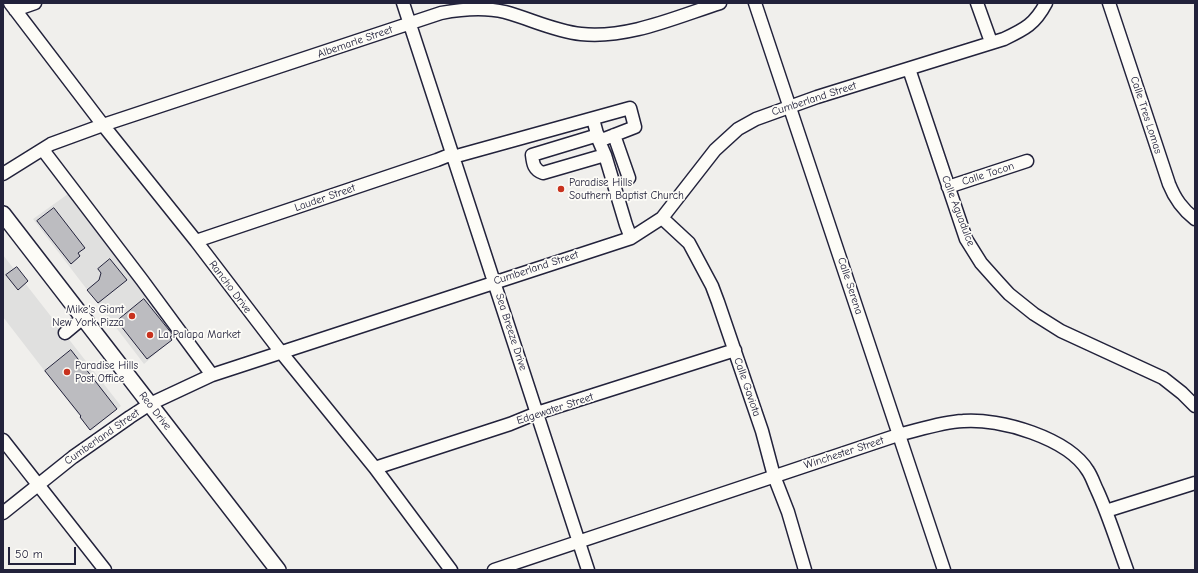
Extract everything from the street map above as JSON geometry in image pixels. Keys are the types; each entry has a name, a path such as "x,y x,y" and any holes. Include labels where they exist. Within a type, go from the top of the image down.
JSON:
{"main road":[{"name":"Reo Drive","path":"3,214 278,570"}],"street":[{"path":"12,6 35,3"},
{"name":"Sea Breeze Drive","path":"403,3 588,570"},
{"name":"Albemarle Street","path":"3,174 51,144 103,125 445,12 482,9 506,13 556,30 602,35 628,32 720,3"},
{"name":"Calle Serena","path":"756,3 944,570"},
{"path":"977,3 992,42"},
{"name":"Cumberland Street","path":"3,513 73,457 150,404 212,375 280,351 631,238 662,218 715,150 738,130 756,119 790,106 1004,39 1024,30 1040,13 1046,3"},
{"name":"Calle Tres Lomas","path":"1109,3 1168,184 1175,199 1187,213 1195,219"},
{"name":"Rancho Drive","path":"12,6 280,351 375,468 451,570"},
{"name":"Calle Aguadulce","path":"909,69 966,239 981,263 1009,294 1034,314 1061,330 1162,378 1182,393 1195,406"},
{"name":"Lauder Street","path":"196,241 453,155 518,140 630,108 636,127 614,136"},
{"path":"592,119 631,238"},
{"path":"532,155 599,138 614,136 629,178"},
{"path":"518,140 529,149 532,155 533,165 538,171 543,173 605,155"},
{"path":"43,150 212,375"},
{"name":"Calle Tocon","path":"948,187 1027,161"},
{"name":"Calle Gaviota","path":"662,218 689,243 712,286 762,431 774,476 788,512 805,570"},
{"path":"65,333 83,318"},
{"name":"Edgewater Street","path":"375,468 510,424 538,413 735,350"},
{"name":"Winchester Street","path":"494,570 898,435 953,422 974,420 1005,425 1036,434 1062,447 1079,459 1088,471 1106,511 1127,570"},
{"path":"3,440 105,570"},
{"path":"1106,511 1195,483"}],"shaded area":[{"path":"68,194 178,334 144,364 33,219"},
{"path":"3,255 121,406 91,431 3,317"}],"building":[{"path":"54,208 85,248 78,253 80,256 71,264 37,221"},
{"path":"110,259 127,280 98,303 87,290 99,280 101,273 98,269"},
{"path":"17,267 28,281 18,290 6,275"},
{"name":"La Palapa Market","path":"144,299 173,335 170,337 172,340 147,359 117,321"},
{"path":"71,350 117,409 90,430 80,417 81,416 45,371"}],"place":[{"name":"Paradise Hills Southern Baptist Church","path":"561,189"},
{"name":"Mike's Giant New York Pizza","path":"132,316"},
{"name":"La Palapa Market","path":"150,335"},
{"name":"Paradise Hills Post Office","path":"67,372"}]}
